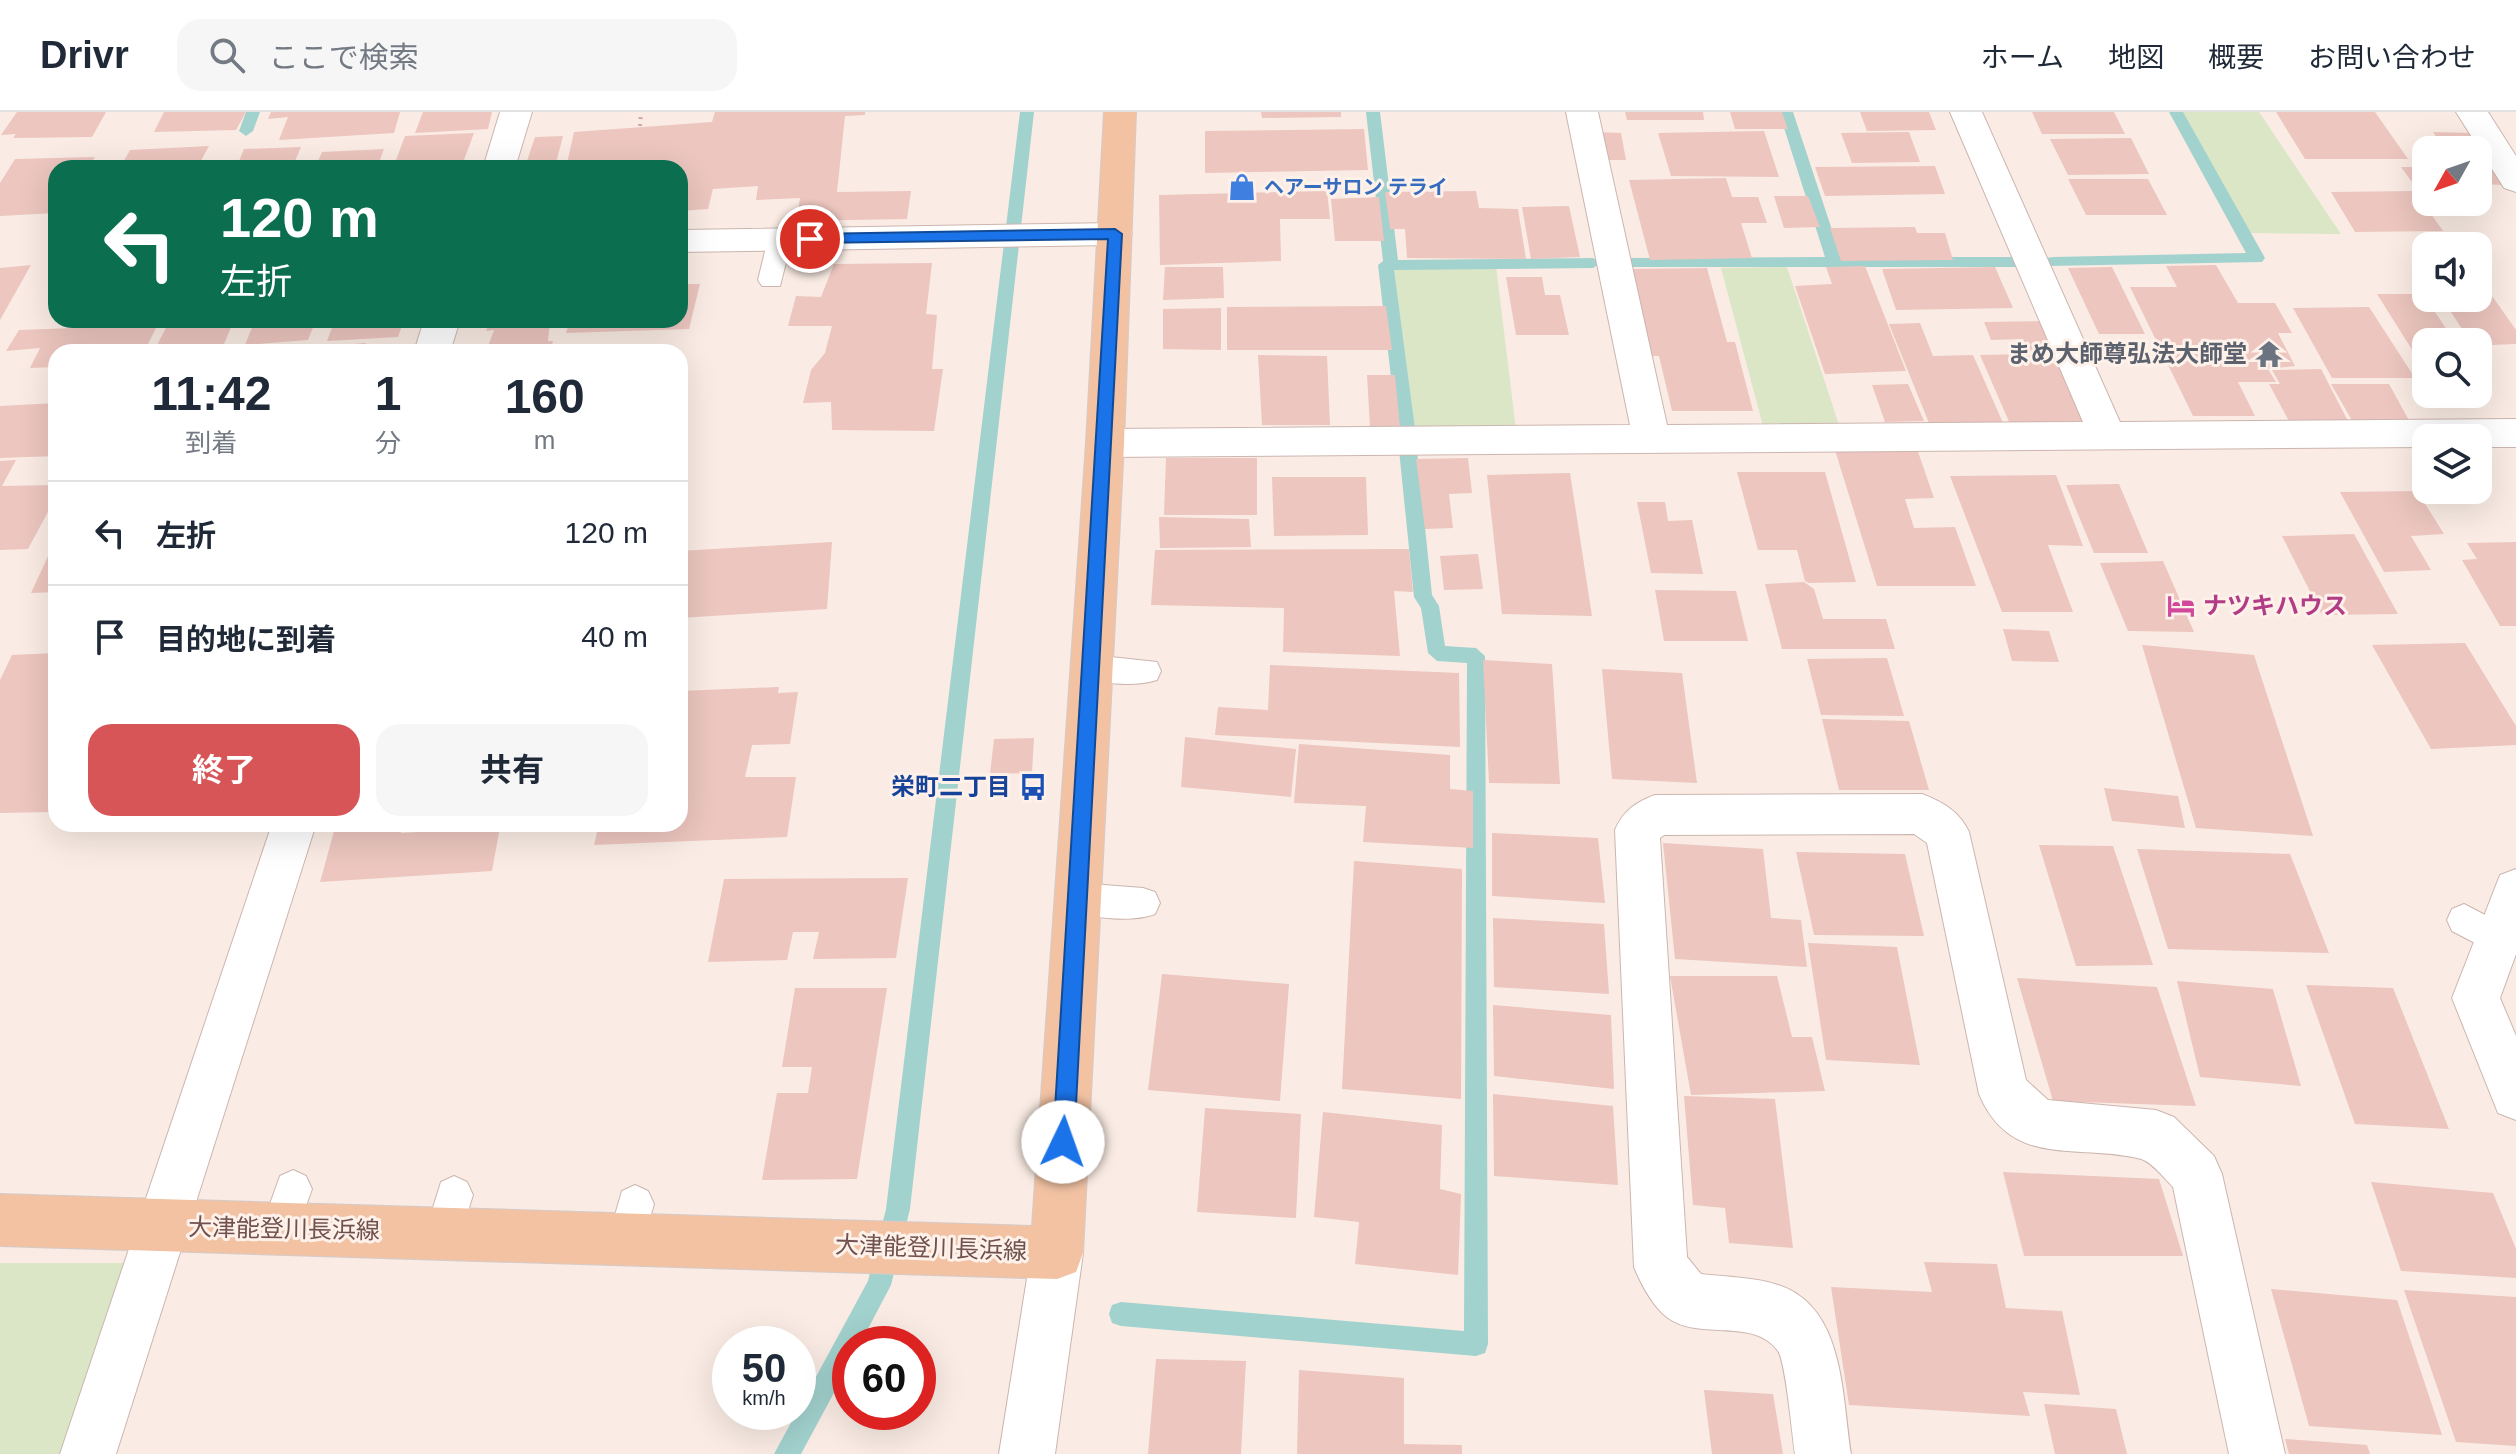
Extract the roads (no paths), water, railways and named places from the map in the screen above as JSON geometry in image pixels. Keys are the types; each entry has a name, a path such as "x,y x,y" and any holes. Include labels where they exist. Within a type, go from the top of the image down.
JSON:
{"main road":[{"name":"大津能登川長浜線","path":"0,1220 164,1226 286,1209 465,1232 631,1221 702,1256 852,1245 1057,1253 1105,443 1120,112"}],"street":[{"path":"501,160 516,112"},
{"path":"1582,112 1651,438"},
{"path":"1966,112 2108,436"},
{"path":"2472,112 2516,181"},
{"path":"688,241 1115,234"},
{"path":"1105,443 1199,438 2108,436 2180,442 2516,433"},
{"path":"1823,1454 1805,1340 1777,1311 1677,1309 1661,1267 1637,830 1655,815 1922,814 1947,832 1993,1096 2038,1124 2156,1135 2196,1174 2257,1454"},
{"path":"88,1454 291,832"},
{"path":"2516,890 2481,929 2476,998 2516,1096"},
{"path":"1027,1454 1057,1253"}],"lane":[{"path":"771,280 780,239"},
{"path":"1092,668 1146,671"},
{"path":"1078,898 1143,903"}],"waterway":[{"path":"246,131 253,112"},
{"path":"787,1454 879,1285 898,1209 1027,112"},
{"path":"1373,112 1391,264"},
{"path":"1786,112 1835,262"},
{"path":"2053,262 2257,258 2176,112"},
{"path":"1629,263 1835,262"},
{"path":"1835,262 2023,262"},
{"path":"1406,429 1386,265 1593,263"},
{"path":"1121,1314 1476,1344 1476,656 1437,653 1430,606 1423,597 1408,450"}],"place":[{"name":"ヘアーサロン テライ","path":"1242,187"},
{"name":"まめ大師尊弘法大師堂","path":"2269,354"},
{"name":"ナツキハウス","path":"2181,606"},
{"name":"栄町二丁目","path":"1033,787"}]}
